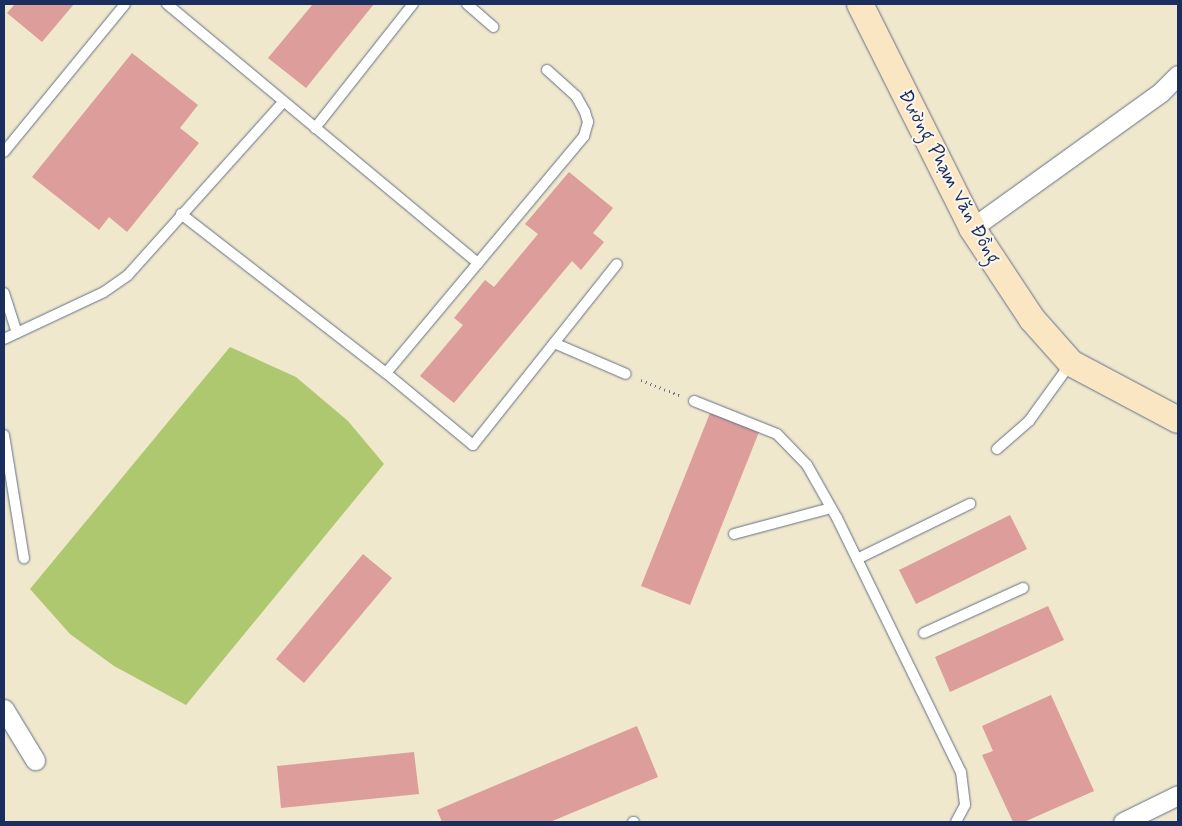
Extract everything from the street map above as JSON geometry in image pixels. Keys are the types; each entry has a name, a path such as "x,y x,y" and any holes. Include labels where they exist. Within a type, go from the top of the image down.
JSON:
{"street":[{"name":"Đường Phạm Văn Đồng","path":"860,4 972,228 1032,319 1071,363 1178,420"},
{"path":"972,228 1161,92 1178,75"},
{"path":"4,709 34,760"},
{"path":"1132,820 1178,795"}],"lane":[{"path":"4,152 125,4"},
{"path":"167,4 478,263"},
{"path":"315,128 413,4"},
{"path":"467,4 493,28"},
{"path":"386,373 584,136 588,122 585,112 576,96 547,70"},
{"path":"4,339 112,286 128,275 283,102"},
{"path":"181,214 386,373 473,446 617,264"},
{"path":"4,293 17,332"},
{"path":"554,343 626,374"},
{"path":"997,449 1029,421 1071,363"},
{"path":"694,401 777,434 807,465 857,559 961,772 964,805 956,822"},
{"path":"4,435 24,558"},
{"path":"857,559 970,504"},
{"path":"734,534 831,508"},
{"path":"924,633 1023,588"}],"path":[{"path":"626,374 694,401"}],"green space":[{"path":"230,347 296,377 348,421 384,464 186,705 114,666 70,634 30,589"}],"building":[{"path":"15,4 74,4 42,42 7,13"},
{"path":"313,4 374,4 306,88 268,58"},
{"path":"132,53 198,105 180,128 199,143 127,232 109,217 99,230 32,177"},
{"path":"569,172 613,208 593,233 604,242 581,270 572,261 454,403 420,376 463,325 454,318 485,280 494,287 538,234 525,224"},
{"path":"710,413 759,432 690,605 641,586"},
{"path":"1010,515 1027,549 916,604 899,570"},
{"path":"363,554 392,578 304,683 276,659"},
{"path":"1048,606 1064,640 950,692 935,657"},
{"path":"1051,695 1094,791 1024,822 1013,822 982,755 993,751 982,726"},
{"path":"637,726 658,777 550,822 442,822 437,810"},
{"path":"414,752 419,794 281,808 277,766"}]}
